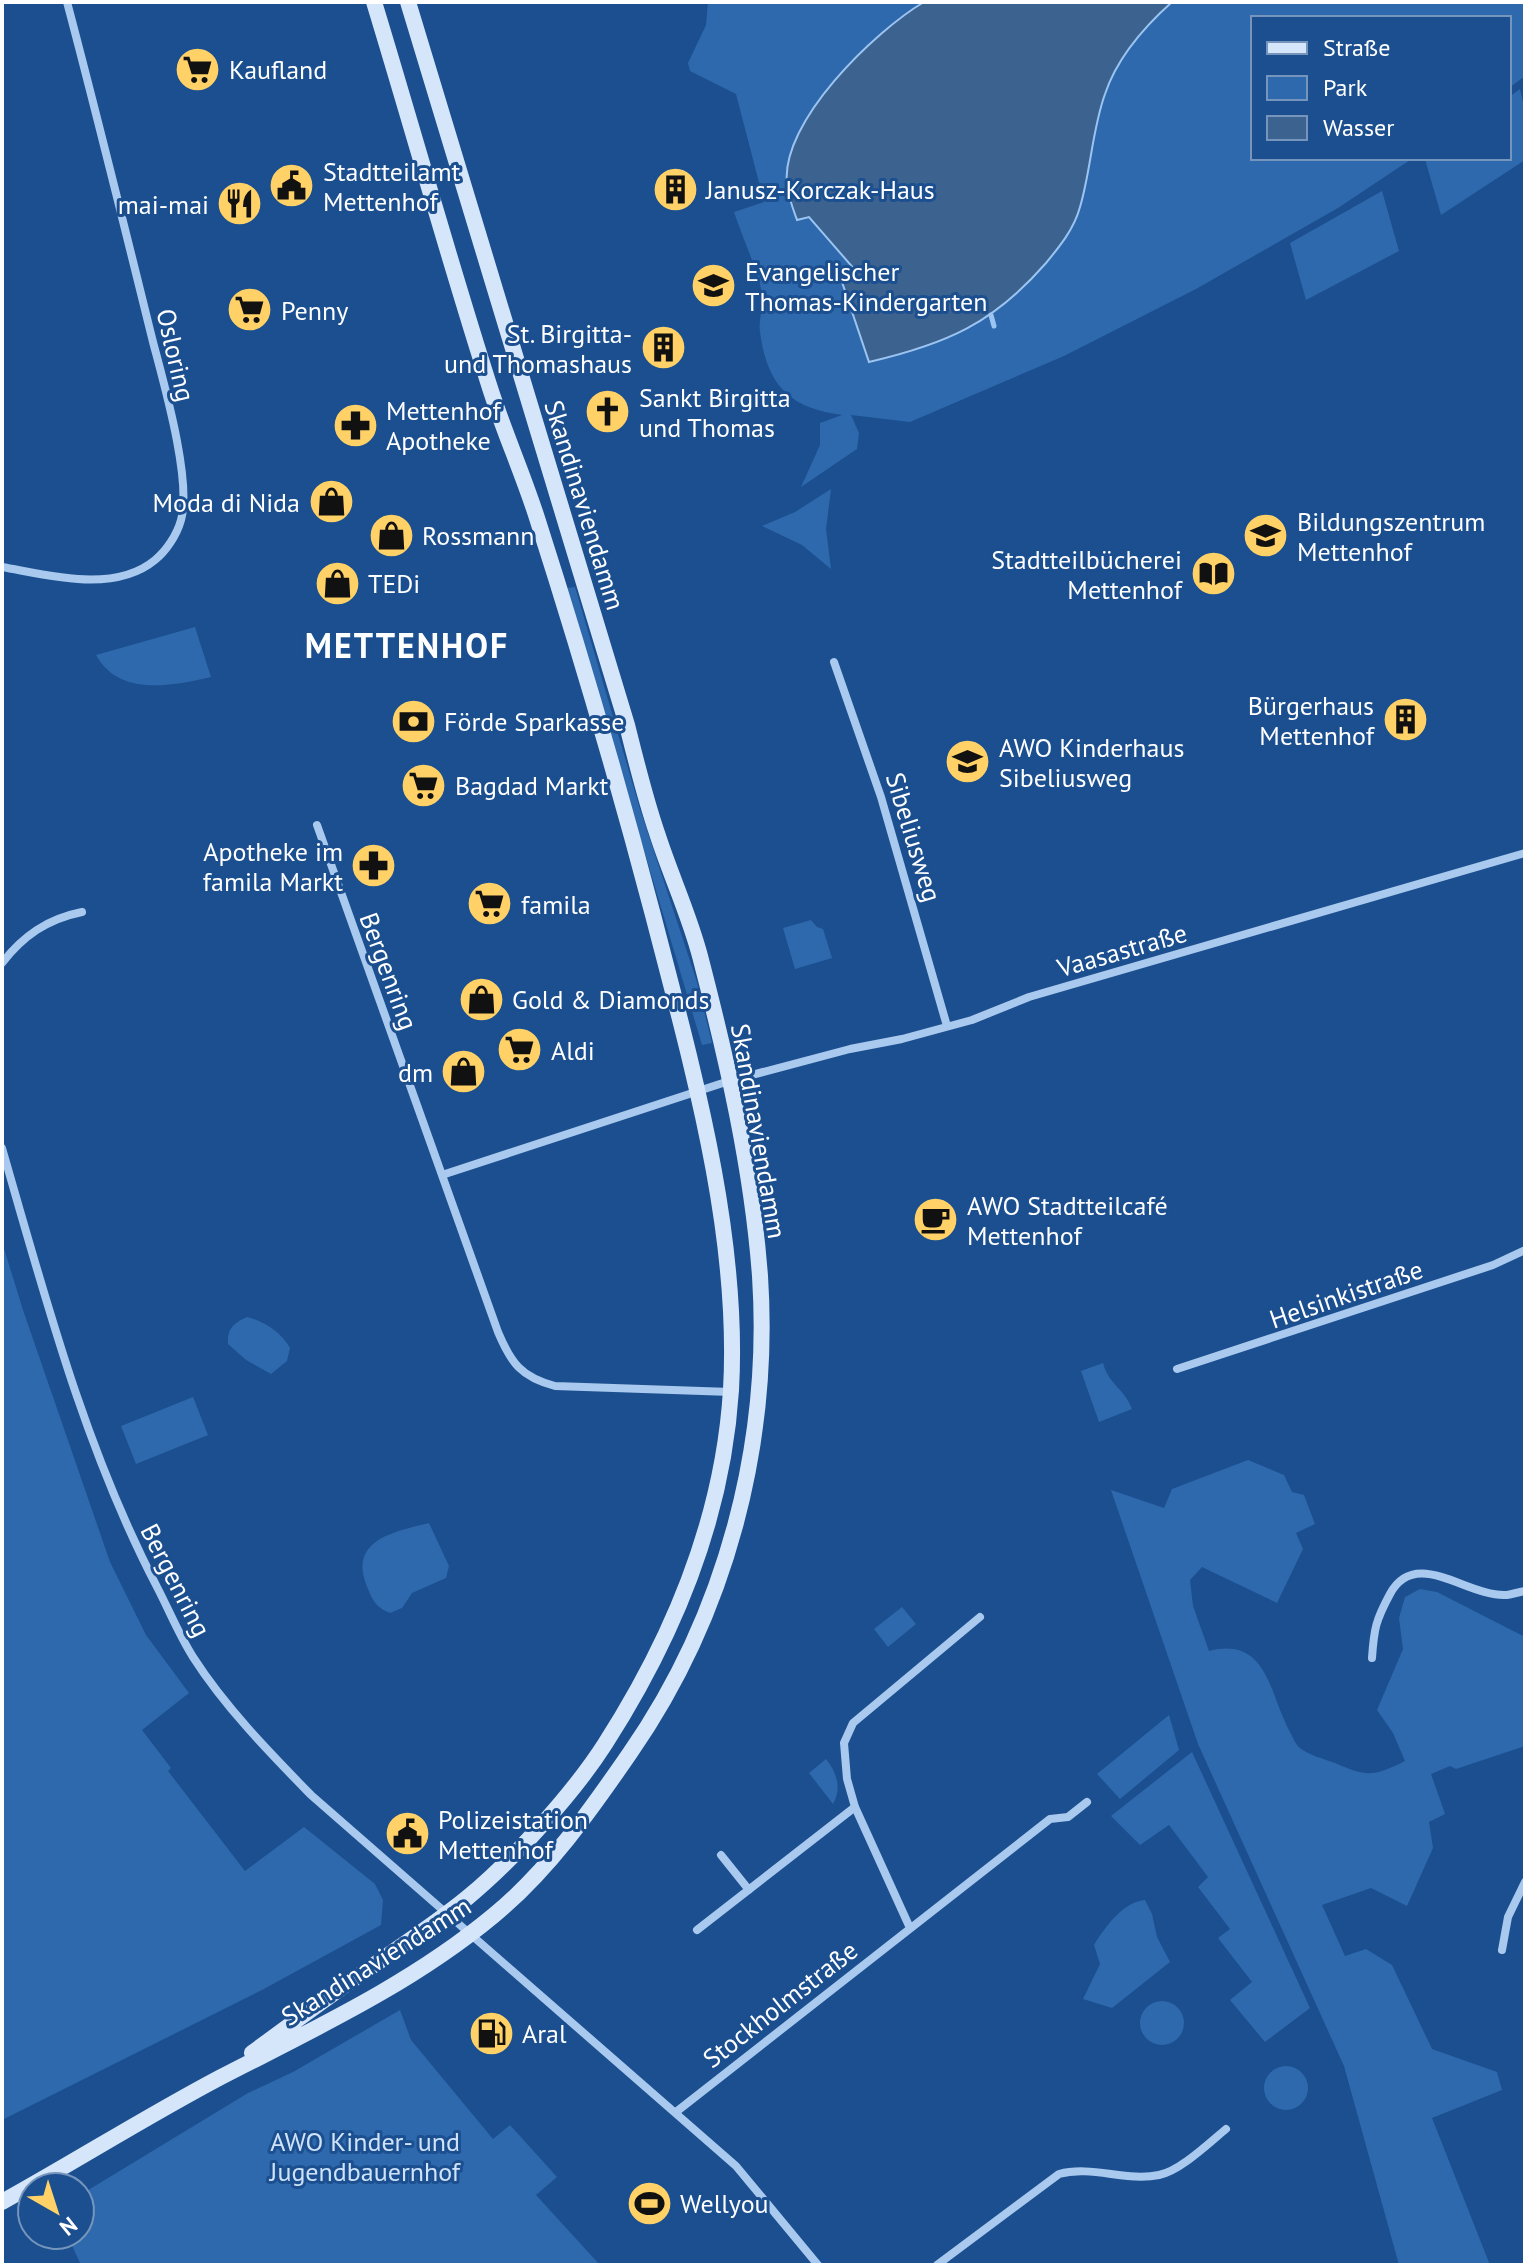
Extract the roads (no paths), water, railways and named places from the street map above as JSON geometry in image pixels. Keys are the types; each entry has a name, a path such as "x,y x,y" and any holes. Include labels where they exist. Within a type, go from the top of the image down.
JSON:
{"main road":[{"name":"Skandinaviendamm","path":"219,2079 446,1914 491,1877 573,1787 603,1747 644,1680 672,1624 700,1549 717,1481 731,1392 731,1307 715,1183 698,1092 627,816 538,523 477,346 374,2"},
{"name":"Skandinaviendamm","path":"2,2202 219,2079 366,2002 469,1935 513,1898 586,1815 667,1697 695,1642 732,1538 748,1472 757,1412 760,1278 751,1202 729,1081 699,951 655,829 618,696 408,2"}],"street":[{"name":"Osloring","path":"2,567 74,578 110,578 137,571 154,561 169,545 182,520 183,473 165,391 67,2"},
{"name":"Sibeliusweg","path":"834,662 881,797 947,1026"},
{"name":"Bergenring","path":"317,825 498,1332 514,1365 529,1376 555,1386 731,1392"},
{"name":"Vaasastraße","path":"729,1081 972,1020 1029,997 1525,853"},
{"path":"2,963 37,928 60,916 82,912"},
{"path":"442,1175 729,1081"},
{"name":"Bergenring","path":"2,1148 95,1450 127,1529 192,1655 281,1764 311,1795 469,1935"},
{"name":"Helsinkistraße","path":"1177,1369 1493,1265 1525,1250"},
{"path":"1372,1658 1374,1623 1395,1585 1408,1574 1426,1572 1506,1595 1525,1591"},
{"path":"910,1928 855,1807 847,1779 844,1743 853,1723 980,1617"},
{"name":"Stockholmstraße","path":"676,2112 1050,1819 1068,1817 1087,1802"},
{"path":"697,1930 855,1807"},
{"path":"721,1855 749,1890"},
{"path":"1502,1950 1508,1917 1525,1882"},
{"path":"469,1935 736,2166 818,2265"},
{"path":"937,2265 1059,2174 1080,2171 1157,2176 1179,2166 1226,2129"}],"water":[{"path":"924,2 1172,2 1132,44 1110,81 1097,122 1077,215 1066,237 1046,263 1007,302 966,329 922,348 869,362 842,282 855,270 809,217 797,220 787,184 789,160 799,133 834,81 881,34"}],"waterway":[{"path":"991,315 994,326"}],"place":[{"name":"Kaufland","path":"198,69"},
{"name":"Stadtteilamt Mettenhof","path":"292,186"},
{"name":"Janusz-Korczak-Haus","path":"675,189"},
{"name":"mai-mai","path":"240,204"},
{"name":"Evangelischer Thomas-Kindergarten","path":"714,286"},
{"name":"Penny","path":"250,310"},
{"name":"St. Birgitta- und Thomashaus","path":"663,348"},
{"name":"Sankt Birgitta und Thomas","path":"608,412"},
{"name":"Mettenhof Apotheke","path":"355,425"},
{"name":"Moda di Nida","path":"331,502"},
{"name":"Rossmann","path":"391,535"},
{"name":"Bildungszentrum Mettenhof","path":"1266,536"},
{"name":"Stadtteilbücherei Mettenhof","path":"1213,574"},
{"name":"TEDi","path":"337,583"},
{"name":"Bürgerhaus Mettenhof","path":"1405,720"},
{"name":"Förde Sparkasse","path":"413,721"},
{"name":"AWO Kinderhaus Sibeliusweg","path":"968,762"},
{"name":"Bagdad Markt","path":"424,785"},
{"name":"Apotheke im famila Markt","path":"374,866"},
{"name":"famila","path":"490,904"},
{"name":"Gold & Diamonds","path":"481,999"},
{"name":"Aldi","path":"520,1050"},
{"name":"dm","path":"464,1072"},
{"name":"AWO Stadtteilcafé Mettenhof","path":"936,1220"},
{"name":"Polizeistation Mettenhof","path":"407,1834"},
{"name":"Aral","path":"491,2033"},
{"name":"Wellyou","path":"649,2203"}],"district":[{"name":"METTENHOF","path":"407,645"}],"park label":[{"name":"AWO Kinder- und Jugendbauernhof","path":"365,2156"}]}
